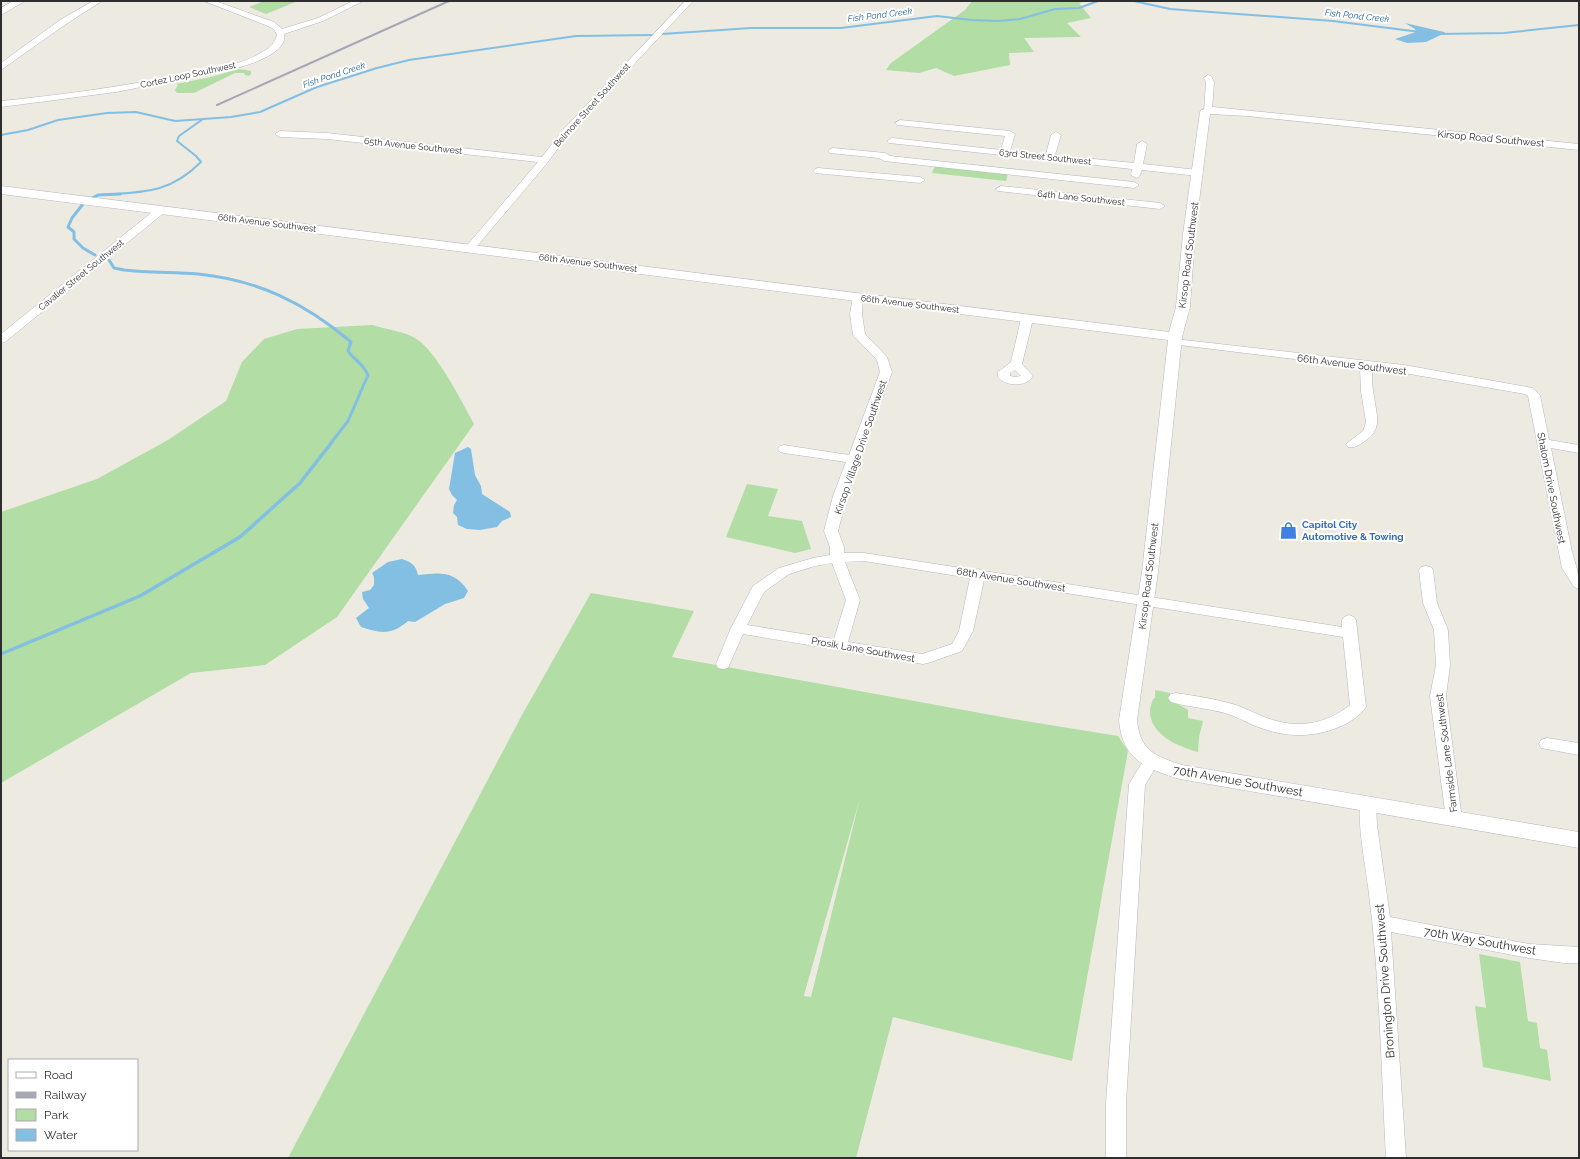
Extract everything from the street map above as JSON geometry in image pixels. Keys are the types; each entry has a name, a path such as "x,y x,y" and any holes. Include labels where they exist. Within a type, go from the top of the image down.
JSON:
{"street":[{"path":"1,12 20,1"},
{"path":"1,66 63,22 98,1"},
{"path":"214,2 271,24 280,32 311,23 359,1"},
{"name":"Belmore Street Southwest","path":"469,249 545,160 564,134 645,46 689,1"},
{"name":"Cortez Loop Southwest","path":"1,104 133,86 236,66 270,51 281,39 280,32"},
{"path":"1208,78 1210,82 1208,111"},
{"name":"Kirsop Road Southwest","path":"1151,762 1138,751 1128,732 1128,720 1150,572 1175,339 1183,307 1189,234 1198,173 1204,114 1208,111 1247,113 1579,147"},
{"path":"876,176 901,121 1010,134 1005,152"},
{"name":"65th Avenue Southwest","path":"280,134 319,135 545,160"},
{"path":"1050,157 1056,135"},
{"name":"63rd Street Southwest","path":"892,141 1198,173"},
{"path":"1131,203 1142,144"},
{"path":"833,151 1134,185"},
{"path":"818,171 920,180"},
{"name":"64th Lane Southwest","path":"1001,189 1160,206"},
{"name":"66th Avenue Southwest","path":"1,190 1028,319 1404,369 1529,390"},
{"name":"Cavalier Street Southwest","path":"1,340 161,210"},
{"name":"Kirsop Village Drive Southwest","path":"840,645 853,600 837,558 837,547 831,531 840,496 886,372 883,359 859,335 856,314 858,297"},
{"path":"1016,364 1028,319"},
{"path":"1352,444 1365,437 1372,427 1372,413 1367,392 1366,365"},
{"name":"Shalom Drive Southwest","path":"1529,390 1534,395 1569,568 1579,584"},
{"path":"1543,443 1579,449"},
{"path":"784,449 853,459"},
{"name":"68th Avenue Southwest","path":"723,664 738,628 758,589 784,571 813,562 837,558 864,557 1146,600 1350,626 1358,707 1346,718 1314,730 1301,731 1269,725 1229,709 1176,698"},
{"name":"Farmside Lane Southwest","path":"1426,570 1430,603 1441,630 1443,665 1438,696 1454,819"},
{"name":"Prosik Lane Southwest","path":"738,628 923,659 957,647 966,631 978,574"},
{"path":"1546,744 1579,749"},
{"path":"1116,1158 1116,1104 1138,784 1151,762"},
{"name":"70th Avenue Southwest","path":"1151,762 1194,776 1579,840"},
{"name":"Bronington Drive Southwest","path":"1368,804 1369,825 1382,923 1396,1158"},
{"name":"70th Way Southwest","path":"1382,923 1529,951 1579,955"}],"green space":[{"path":"264,1 298,1 266,14 249,7"},
{"path":"972,1 1088,1 1079,3 1091,18 1067,23 1081,37 1024,38 1034,52 1009,53 1010,65 954,76 936,68 919,73 886,70 891,63 965,10"},
{"path":"239,69 251,71 251,74 249,76 245,75 244,73 235,73 194,93 177,93 175,90 178,85 176,84 211,77"},
{"path":"935,166 1008,174 1006,181 932,173"},
{"path":"373,325 406,334 423,344 448,377 474,424 337,617 265,665 191,673 1,783 1,512 97,479 168,440 226,401 242,362 264,339 297,329"},
{"path":"747,484 778,489 768,516 802,521 811,549 795,553 726,537"},
{"path":"591,593 694,611 672,657 1013,719 1118,736 1128,751 1072,1061 893,1017 856,1158 288,1158 522,715","holes":["860,798 811,997 804,995"]},
{"path":"1155,690 1170,693 1170,702 1178,704 1188,710 1188,718 1203,721 1199,737 1198,752 1182,747 1167,739 1155,727 1151,719 1150,711 1153,699 1155,698"},
{"path":"1479,954 1520,962 1528,1021 1537,1023 1540,1048 1547,1050 1551,1081 1483,1067 1475,1006 1486,1008"}],"water":[{"path":"1405,23 1445,33 1426,42 1407,43 1395,39 1416,32 1415,29"},
{"path":"468,447 471,449 475,475 481,486 482,494 510,512 511,517 502,521 497,527 480,530 467,529 458,525 457,517 453,513 454,505 457,500 449,489 455,453"},
{"path":"402,559 413,564 418,575 446,574 457,579 468,591 464,598 445,604 415,622 408,621 402,626 391,631 380,632 361,627 356,618 369,608 363,599 362,592 370,590 374,585 374,577 372,573 388,562"}],"waterway":[{"name":"Fish Pond Creek","path":"662,34 751,28 841,28 937,16 971,20 998,21 1020,19 1055,9 1079,8 1098,1"},
{"name":"Fish Pond Creek","path":"1134,1 1170,9 1333,21 1420,32"},
{"name":"Fish Pond Creek","path":"1439,34 1504,33 1579,25"},
{"name":"Fish Pond Creek","path":"203,119 231,117 260,112 317,87 377,68 409,60 576,36 652,35"},
{"name":"Fish Pond Creek","path":"1,135 28,130 58,120 107,113 136,112 175,121 203,119"},
{"path":"104,195 142,192 155,189 166,186 189,172 201,162 196,156 177,141 179,136 203,119"},
{"path":"104,195 120,194"},
{"path":"92,198 98,195 104,195"},
{"path":"83,204 72,218 68,227 74,232 74,239 83,248 95,255"},
{"path":"109,260 114,268 124,270 198,274 220,277 261,288 298,305 334,328 351,342 348,351 364,368 368,375 348,421 331,443"},
{"path":"1,654 140,596 240,537 300,483 332,442"}],"railway":[{"path":"217,105 449,1"}],"place":[{"name":"Capitol City Automotive & Towing","path":"1289,530"}]}
